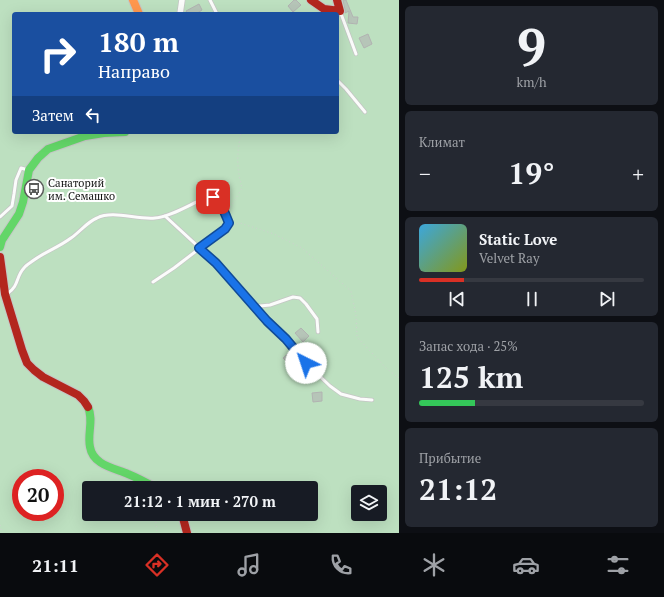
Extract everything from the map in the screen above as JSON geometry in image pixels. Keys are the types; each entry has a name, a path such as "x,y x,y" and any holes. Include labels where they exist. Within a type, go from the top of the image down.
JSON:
{"main road":[{"path":"133,0 138,12"},
{"path":"311,0 324,9 340,11 337,0"},
{"path":"0,247 2,240 19,214 23,202 29,170 38,158 48,149 85,136 98,134"},
{"path":"0,257 5,294 22,350 29,366 43,376 77,394 86,401 90,410 90,450 95,458 103,464 144,481"},
{"path":"184,521 187,533"}],"street":[{"path":"180,12 182,0"}],"lane":[{"path":"210,0 216,12"},
{"path":"340,11 356,54"},
{"path":"339,82 365,112"},
{"path":"0,217 12,206 16,180 21,168 29,170"},
{"path":"5,294 16,286 24,268 42,255 71,238 97,217 106,215 154,218 165,216 188,205 209,197 213,197 217,200 229,223 225,229 153,282"},
{"path":"165,216 216,263 267,321 286,339 306,363 330,386 341,394 360,400 372,400"},
{"path":"252,304 260,306 270,305 292,296 300,298 317,319 318,332"}],"path":[{"path":"224,214 234,202 242,188 238,173 237,161 241,134"},
{"path":"229,223 234,225 240,223 274,234 302,248 351,291 356,315 356,337 387,369 399,378"},
{"path":"156,521 157,533"},
{"path":"0,524 2,533"}],"green space":[{"path":"0,0 399,0 399,533 0,533"}],"building":[{"path":"294,0 301,5 293,12 288,6"},
{"path":"343,0 346,0 353,17 358,17 357,24 348,23 349,11 345,13"},
{"path":"199,4 202,10 199,12 186,11"},
{"path":"368,34 372,44 364,48 359,38"},
{"path":"301,328 309,336 303,342 295,333"},
{"path":"291,351 298,358 290,365 283,358"},
{"path":"322,392 322,401 313,402 312,393"}],"traffic: fast":[{"path":"0,247 2,240 19,214 23,202 29,170 38,158 48,149 85,136 98,134"},
{"path":"88,407 90,412 89,442 95,458 105,465 143,481"}],"traffic: slow":[{"path":"133,0 138,12"}],"traffic: jam":[{"path":"311,0 324,9 340,11 337,0"},
{"path":"0,257 5,294 27,363 43,377 78,395 88,407"},
{"path":"184,521 187,533"}],"place":[{"name":"Санаторий им. Семашко","path":"34,189"}],"route":[{"path":"213,197 220,203 229,223 225,229 199,248 216,263 306,363"}]}
